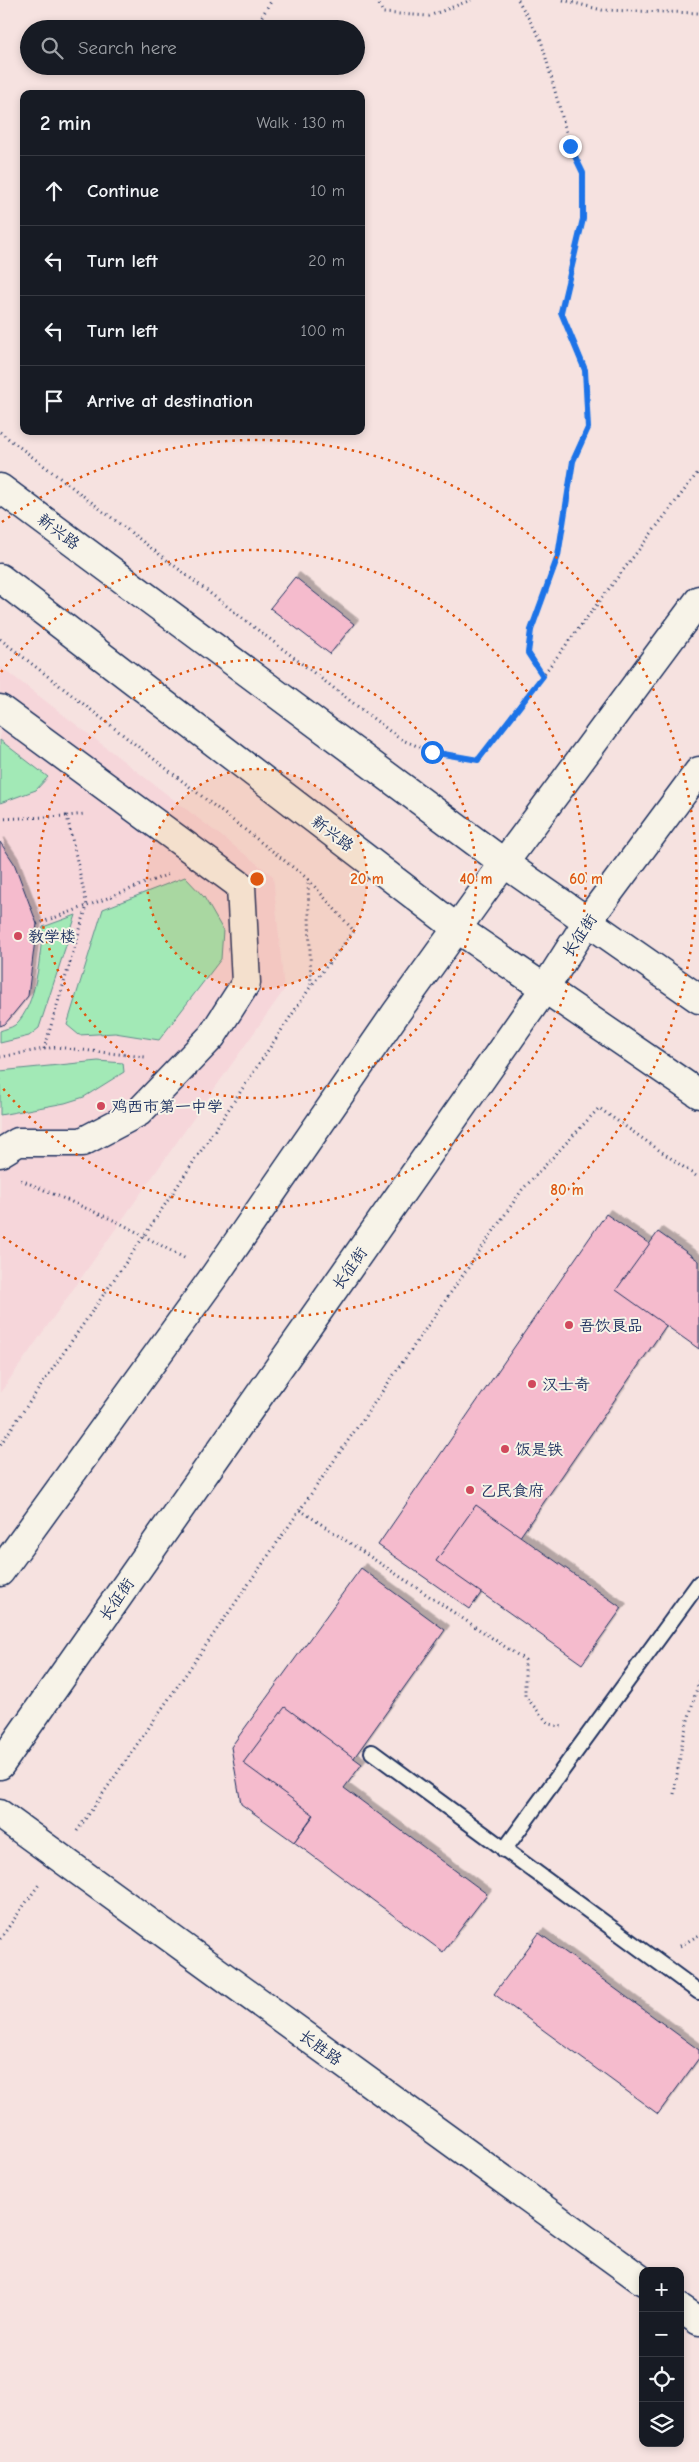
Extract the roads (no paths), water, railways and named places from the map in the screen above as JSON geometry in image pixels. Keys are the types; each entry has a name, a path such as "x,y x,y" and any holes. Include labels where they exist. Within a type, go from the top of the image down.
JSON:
{"main road":[{"name":"新兴路","path":"0,488 504,863 699,1000"},
{"name":"新兴路","path":"0,578 458,928 699,1094"},
{"path":"0,1572 215,1275 396,1013 504,863 699,600"},
{"path":"0,709 241,886 246,983 212,1036 139,1112 82,1142 18,1142 0,1153"},
{"name":"长征街","path":"0,1766 545,988 587,922 699,771"},
{"name":"长胜路","path":"0,1814 639,2277"},
{"path":"684,2311 699,2321"}],"lane":[{"path":"504,1850 699,1583"},
{"path":"372,1752 699,1992"}],"place":[{"name":"教学楼","path":"18,936"},
{"name":"鸡西市第一中学","path":"101,1106"},
{"name":"吾饮良品","path":"569,1325"},
{"name":"汉士奇","path":"532,1384"},
{"name":"饭是铁","path":"505,1449"},
{"name":"乙民食府","path":"470,1490"}]}
